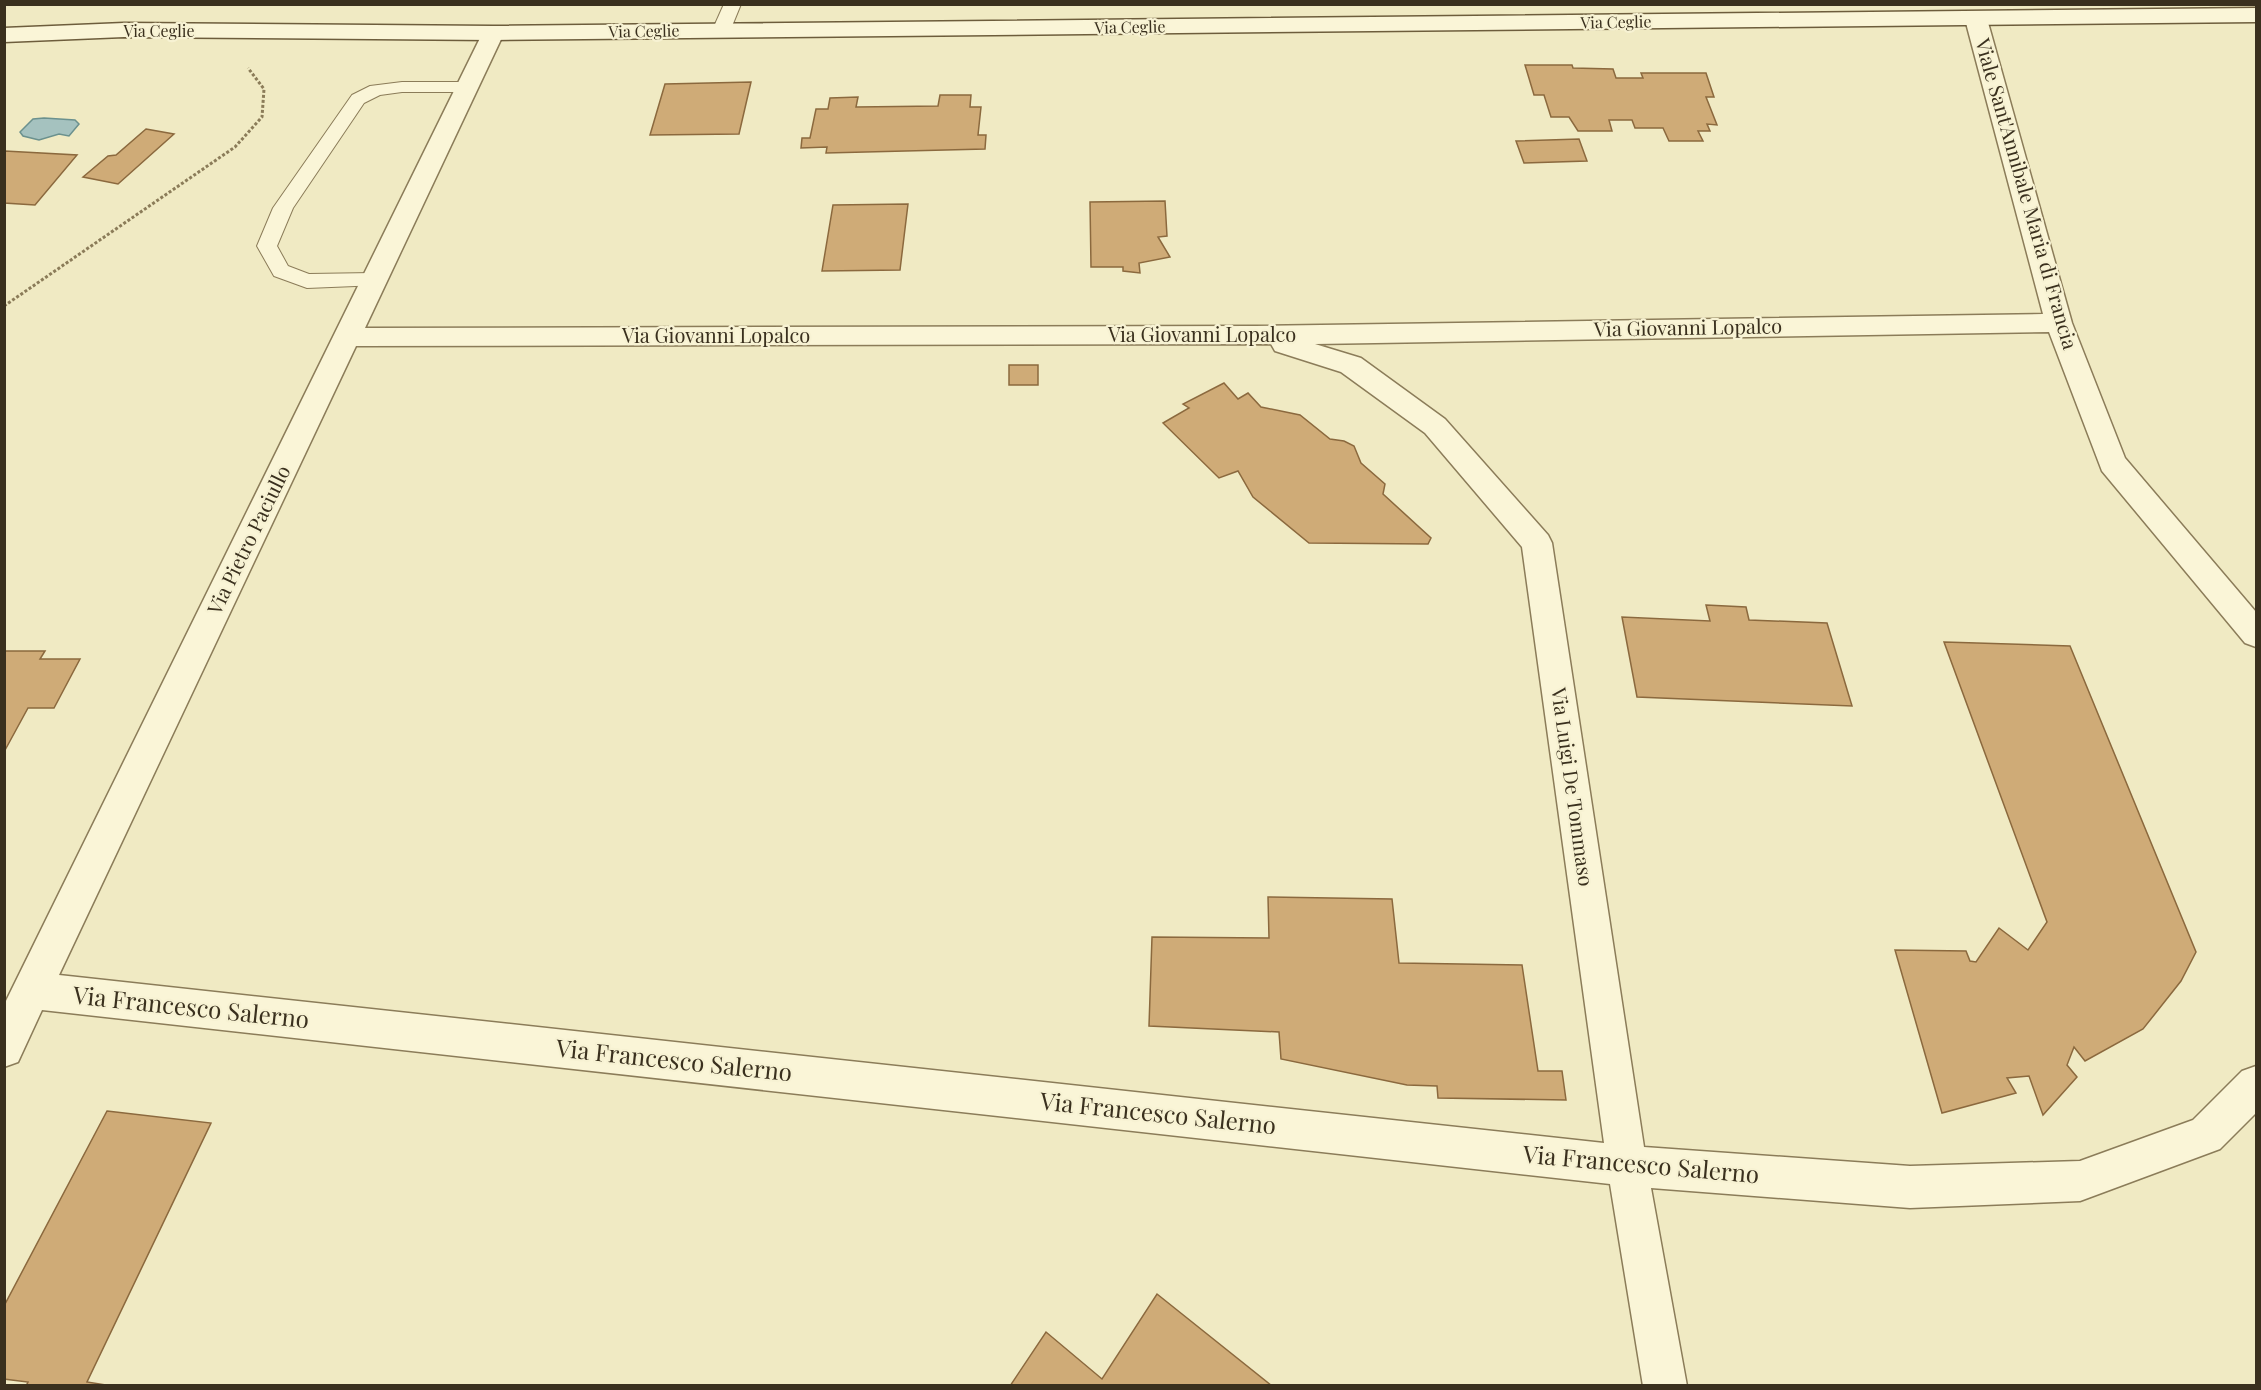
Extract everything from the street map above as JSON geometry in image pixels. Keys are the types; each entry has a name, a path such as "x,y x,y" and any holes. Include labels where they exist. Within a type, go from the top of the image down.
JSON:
{"street":[{"name":"Via Ceglie","path":"4,35 124,30 493,33 2256,15"},
{"name":"Viale Sant'Annibale Maria di Francia","path":"1976,19 2058,323 2112,463 2256,634"},
{"name":"Via Pietro Paciullo","path":"4,1048 493,33"},
{"name":"Via Giovanni Lopalco","path":"346,337 1256,335 2058,323"},
{"name":"Via Luigi De Tommaso","path":"1256,335 1351,365 1435,426 1537,543 1627,1166 1665,1386"},
{"name":"Via Francesco Salerno","path":"33,991 1627,1166 1910,1187 2080,1181 2206,1135 2256,1085"}],"lane":[{"path":"721,31 733,4"},
{"path":"373,280 307,281 281,271 267,246 283,208 339,123 358,99 376,90 402,87 467,87"}],"path":[{"path":"4,306 235,147 262,117 264,90 246,66 268,31"}],"water":[{"path":"33,119 75,120 79,124 69,136 59,134 39,140 23,136 20,132"}],"building":[{"path":"1525,65 1572,65 1573,68 1613,69 1616,78 1643,78 1641,73 1706,73 1714,97 1706,97 1717,125 1707,124 1710,131 1698,131 1703,141 1669,141 1663,128 1635,128 1632,120 1609,120 1612,131 1578,131 1569,117 1551,117 1544,95 1534,95"},
{"path":"751,82 739,134 650,135 665,84"},
{"path":"940,95 971,95 970,107 981,107 978,135 986,135 985,149 826,153 827,147 801,148 802,138 810,138 816,109 828,109 830,98 858,97 856,107 938,106"},
{"path":"146,129 174,134 118,184 83,177 108,156 116,155"},
{"path":"1579,139 1587,161 1524,163 1516,141"},
{"path":"4,152 77,155 35,205 4,203"},
{"path":"1165,201 1167,236 1158,237 1170,257 1139,263 1140,273 1123,271 1123,267 1091,267 1090,202"},
{"path":"908,204 900,270 822,271 833,205"},
{"path":"1009,365 1038,365 1038,385 1009,385"},
{"path":"1224,383 1238,399 1248,393 1261,407 1300,415 1330,439 1344,441 1354,446 1361,463 1385,484 1383,494 1431,538 1428,544 1309,543 1253,497 1238,471 1219,478 1163,423 1189,408 1183,404"},
{"path":"1706,605 1746,607 1749,620 1827,623 1852,706 1637,697 1622,617 1710,621"},
{"path":"1944,642 2070,646 2196,952 2181,981 2143,1029 2085,1061 2074,1047 2067,1065 2077,1077 2043,1115 2029,1076 2007,1078 2016,1093 1942,1113 1895,950 1966,951 1970,961 1976,962 1999,928 2028,950 2047,922"},
{"path":"4,651 45,651 40,659 80,659 54,708 28,708 4,752"},
{"path":"1268,897 1392,899 1399,963 1522,965 1538,1071 1562,1071 1566,1100 1438,1098 1437,1086 1407,1085 1281,1059 1279,1032 1149,1026 1152,937 1269,938"},
{"path":"107,1111 211,1123 87,1382 112,1386 26,1386 28,1382 4,1379 4,1306"},
{"path":"1157,1294 1272,1386 1010,1386 1046,1332 1102,1379"}]}
